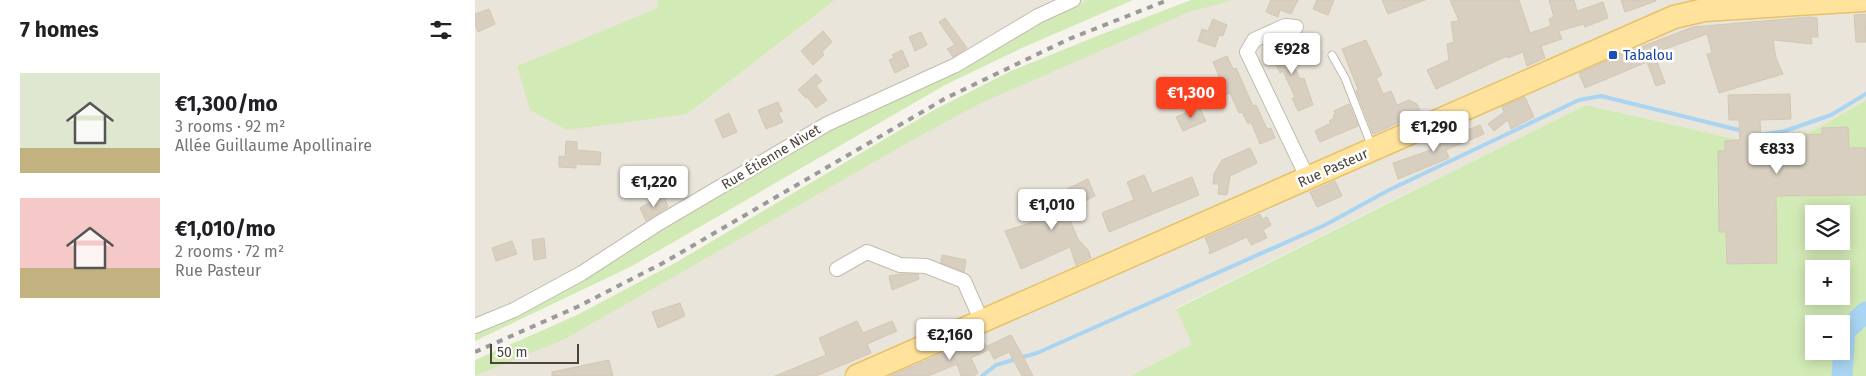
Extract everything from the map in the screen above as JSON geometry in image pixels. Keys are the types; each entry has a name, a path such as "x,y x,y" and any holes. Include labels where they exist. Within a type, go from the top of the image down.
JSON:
{"main road":[{"name":"Rue Pasteur","path":"857,376 1308,179 1674,17 1693,6 1863,0"}],"street":[{"name":"Rue Étienne Nivet","path":"475,326 514,310 574,277 659,223 827,124 956,65 1038,16 1073,0"},
{"path":"1296,27 1285,26 1254,40 1247,52 1308,179"},
{"path":"837,270 867,252 900,266 926,266 964,281 982,322"}],"lane":[{"path":"1332,55 1345,78 1373,150"}],"shaded area":[{"path":"475,0 657,0 659,8 517,66 687,114 835,0 1115,0 997,52 475,335"},
{"path":"1207,0 1866,0 1866,100 1816,129 1762,145 1586,105 1176,308 1192,344 1130,376 475,376 475,369 569,329 971,100"}],"green space":[{"path":"657,0 835,0 687,114 567,130 530,110 517,66 658,8"},
{"path":"1087,0 1133,0 1024,47 945,85 632,266 475,341 475,330 594,271 854,117"},
{"path":"1191,0 1233,0 1189,12 981,103 916,138 565,339 475,376 475,360 577,315 675,263 934,110 1011,71"},
{"path":"1866,100 1866,376 1130,376 1192,344 1176,309 1586,105 1762,145 1816,129"}],"building":[{"path":"1271,0 1298,0 1291,14 1280,10 1278,17 1266,12"},
{"path":"1317,0 1334,0 1328,15 1313,9"},
{"path":"1382,0 1425,0 1388,14"},
{"path":"1450,0 1519,0 1530,33 1551,26 1549,19 1554,17 1549,0 1574,0 1577,11 1603,2 1608,18 1585,27 1584,24 1559,31 1562,39 1541,46 1545,58 1527,66 1523,52 1508,58 1507,56 1436,89 1427,70 1449,60 1447,44 1454,42 1451,22 1459,21"},
{"path":"1621,0 1656,0 1656,1 1625,12"},
{"path":"489,9 495,24 478,32 475,24 475,14"},
{"path":"1865,14 1866,42 1856,42 1854,15"},
{"path":"1810,17 1817,18 1818,37 1811,37 1812,44 1773,40 1776,58 1783,74 1719,93 1707,54 1712,53 1707,34 1654,53 1665,83 1656,86 1647,62 1585,88 1579,73 1693,27"},
{"path":"945,18 967,48 953,57 947,49 955,45 939,22"},
{"path":"1213,19 1227,25 1223,36 1219,35 1215,47 1198,41 1202,29 1208,31"},
{"path":"823,31 832,42 822,52 824,55 813,65 801,51"},
{"path":"921,32 927,45 915,51 909,37"},
{"path":"1287,38 1293,52 1289,54 1300,79 1304,78 1313,105 1298,111 1292,98 1295,97 1283,71 1280,73 1274,60 1278,58 1272,45"},
{"path":"1366,40 1382,75 1376,78 1383,94 1391,91 1397,105 1409,100 1417,104 1421,113 1373,134 1342,49"},
{"path":"902,50 909,66 895,73 889,60 894,58 892,55"},
{"path":"1227,56 1233,69 1236,68 1253,106 1256,105 1267,129 1271,128 1275,138 1260,144 1251,122 1248,124 1242,112 1239,113 1230,93 1205,104 1201,94 1222,84 1213,62"},
{"path":"816,74 822,81 816,86 827,100 816,108 798,90"},
{"path":"1790,94 1791,119 1760,120 1761,140 1786,140 1796,135 1822,134 1822,128 1848,127 1849,148 1866,148 1866,195 1776,196 1777,263 1727,264 1726,232 1719,232 1718,151 1725,151 1725,141 1740,140 1739,120 1729,120 1728,95"},
{"path":"1525,97 1534,117 1511,129 1508,120 1494,131 1488,124 1504,112 1502,107"},
{"path":"778,102 782,111 778,113 783,122 766,129 758,110"},
{"path":"1349,104 1358,126 1320,142 1315,131 1331,123 1329,121 1334,118 1334,111"},
{"path":"1199,107 1206,121 1183,131 1176,117"},
{"path":"729,113 737,132 723,138 715,120"},
{"path":"1480,125 1484,134 1446,150 1449,158 1398,179 1393,163 1431,150 1427,140 1439,135 1442,141"},
{"path":"566,141 577,142 577,150 601,152 600,165 576,164 576,168 559,167 559,156 565,157"},
{"path":"1250,148 1257,163 1230,176 1227,195 1218,194 1219,184 1213,184 1214,174 1222,160"},
{"path":"1144,175 1152,193 1192,177 1199,195 1109,232 1102,213 1134,200 1127,182"},
{"path":"1088,179 1095,196 1066,211 1078,239 1088,250 1091,258 1076,265 1070,247 1021,269 1005,231 1030,223 1061,208 1054,195"},
{"path":"1335,181 1342,196 1317,207 1310,192"},
{"path":"664,196 668,207 646,221 640,208 656,198 657,201"},
{"path":"1260,214 1262,219 1267,217 1271,225 1263,230 1267,238 1251,245 1247,237 1209,254 1210,249 1205,238"},
{"path":"544,238 546,258 534,260 532,240"},
{"path":"512,241 517,254 496,261 492,248"},
{"path":"942,255 966,260 964,272 941,263"},
{"path":"918,274 919,279 892,290 889,276"},
{"path":"680,303 685,316 658,328 652,312"},
{"path":"857,321 863,333 892,321 897,331 867,344 871,353 816,376 775,376 826,355 819,338"},
{"path":"1011,335 1033,376 1022,376 1009,352 994,359 987,346"},
{"path":"981,337 988,350 971,358 978,373 974,376 961,376 957,364 928,376 890,376"},
{"path":"609,360 613,376 552,376 552,372"}],"waterway":[{"path":"1760,135 1785,131 1831,115 1866,94"},
{"path":"982,376 996,365 1037,353 1325,225 1389,190 1579,100 1601,96 1739,130"},
{"path":"1842,376 1845,331 1866,312"}],"railway":[{"path":"475,352 577,307 663,263 946,98 1069,39 1168,0"}],"place":[{"name":"Tabalou","path":"1613,55"}]}
